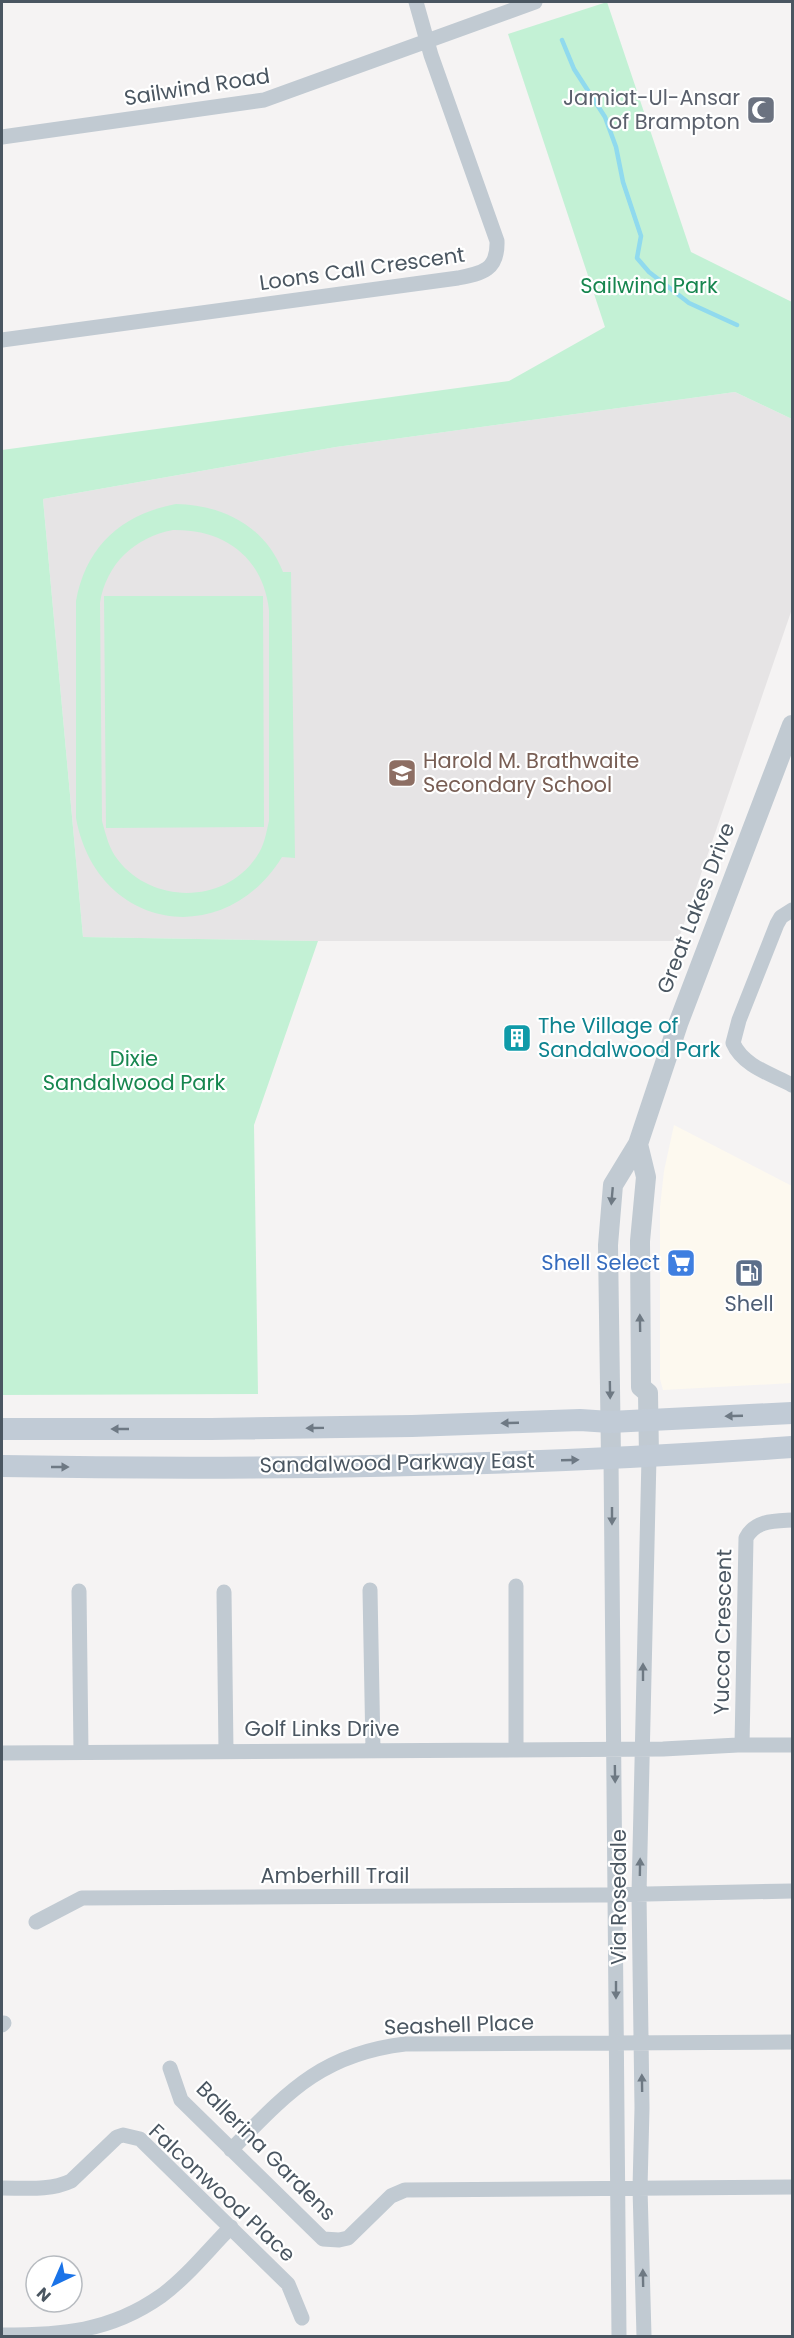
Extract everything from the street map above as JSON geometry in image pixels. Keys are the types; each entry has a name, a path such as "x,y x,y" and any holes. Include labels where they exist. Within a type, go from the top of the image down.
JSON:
{"main road":[{"name":"Sandalwood Parkway East","path":"2,1429 211,1429 412,1426 579,1420 610,1422 792,1413"},
{"name":"Sandalwood Parkway East","path":"2,1466 366,1465 649,1457 792,1447"}],"street":[{"path":"416,2 427,42"},
{"name":"Sailwind Road","path":"2,137 264,100 535,2"},
{"name":"Loons Call Crescent","path":"2,340 458,278 487,270 494,262 497,241 427,42"},
{"name":"Great Lakes Drive","path":"611,1458 608,1245 613,1185 638,1144 678,1024 792,725"},
{"path":"792,910 777,924 739,1020 733,1042 741,1057 792,1085"},
{"path":"638,1144 646,1177 640,1241 640,1332 641,1387 648,1393 649,1457"},
{"name":"Via Rosedale","path":"644,2337 640,2188 639,1894 649,1457"},
{"name":"Via Rosedale","path":"611,1458 619,2337"},
{"name":"Yucca Crescent","path":"742,1745 746,1538 748,1533 764,1522 792,1520"},
{"path":"516,1586 516,1749"},
{"path":"370,1590 373,1750"},
{"path":"79,1591 81,1752"},
{"path":"224,1592 226,1751"},
{"name":"Golf Links Drive","path":"2,1753 643,1749 792,1745"},
{"name":"Amberhill Trail","path":"36,1922 82,1898 616,1895 792,1891"},
{"name":"Seashell Place","path":"231,2150 301,2082 343,2059 374,2049 405,2044 792,2042"},
{"name":"Ballerina Gardens","path":"170,2068 181,2100 322,2239 348,2238 386,2201 405,2190 792,2187"},
{"name":"Falconwood Place","path":"2,2188 51,2188 62,2185 71,2181 117,2137 132,2136 148,2145 288,2284 302,2318"},
{"path":"2,2335 71,2332 104,2325 123,2318 162,2295 231,2227"}],"shaded area":[{"name":"Harold M. Brathwaite Secondary School","path":"735,392 792,419 792,609 678,941 318,941 83,937 43,499 336,447"},
{"path":"674,1125 792,1186 792,1383 663,1390 660,1379 660,1207 664,1171"}],"green space":[{"name":"Dixie Sandalwood Park","path":"607,2 691,252 792,302 792,419 735,392 336,447 43,499 83,937 318,941 254,1125 258,1394 2,1395 2,450 509,381 605,327 508,34"},
{"path":"176,504 193,505 226,514 254,531 275,556 283,572 291,572 295,858 282,857 257,887 228,907 196,916 164,915 134,904 108,884 88,855 76,818 76,601 81,581 88,564 110,536 123,525 157,509","holes":["173,530 192,531 224,541 238,550 259,575 265,591 269,610 269,821 257,856 243,872 227,883 208,890 188,893 168,891 150,885 132,874 115,856 106,837 102,821 100,603 109,576 125,554 135,546 146,539"]},
{"path":"104,596 263,596 264,827 106,828"}],"waterway":[{"path":"562,40 574,69 605,117 616,147 623,182 641,236 637,258 649,272 689,303 737,325"}],"place":[{"name":"Jamiat-Ul-Ansar of Brampton","path":"761,110"},
{"name":"Harold M. Brathwaite Secondary School","path":"402,773"},
{"name":"The Village of Sandalwood Park","path":"517,1038"},
{"name":"Shell Select","path":"681,1263"},
{"name":"Shell","path":"749,1273"}],"park label":[{"name":"Sailwind Park","path":"649,286"}]}
